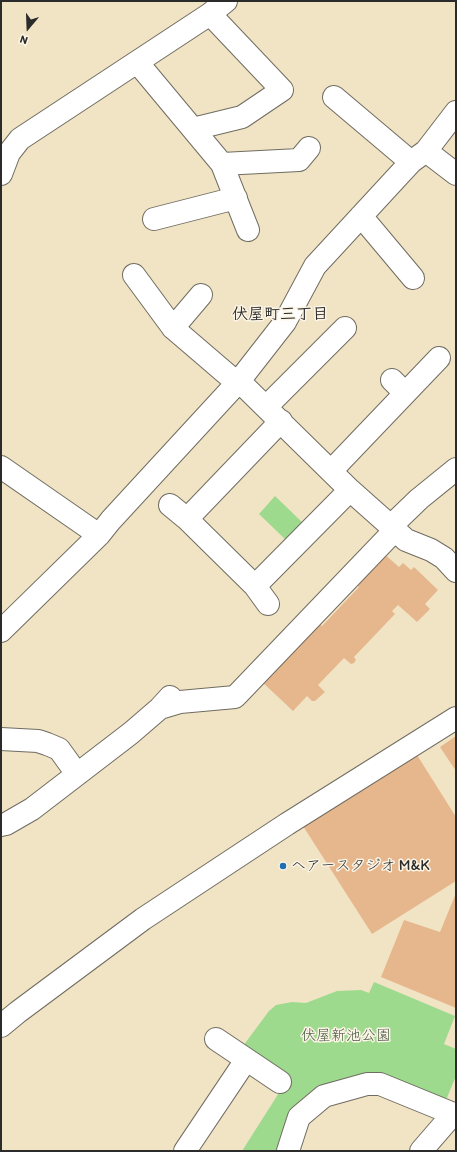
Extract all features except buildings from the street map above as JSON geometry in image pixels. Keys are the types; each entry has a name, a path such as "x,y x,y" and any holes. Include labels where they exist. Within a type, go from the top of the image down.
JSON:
{"street":[{"path":"1,174 9,153 20,139 210,14 226,1"},
{"path":"194,130 242,117 282,90 210,14"},
{"path":"137,62 222,164 248,230"},
{"path":"334,98 419,156 456,174"},
{"path":"1,630 99,535 111,520 239,381 285,322 315,266 419,156 456,112"},
{"path":"222,164 299,160 309,148"},
{"path":"154,219 236,198"},
{"path":"361,216 413,278"},
{"path":"134,275 173,328 229,376 239,381 350,490 406,540 431,550 444,558 456,571"},
{"path":"173,328 201,295"},
{"path":"187,519 345,328"},
{"path":"331,470 398,387 439,358"},
{"path":"1,467 99,535"},
{"path":"160,708 180,702 235,697 419,499 456,469"},
{"path":"255,586 350,490"},
{"path":"170,505 187,519 255,586 268,604"},
{"path":"1,825 6,824 32,809 131,733 160,708 179,687"},
{"path":"1,1026 24,1007 143,920 287,824 456,718"},
{"path":"1,739 38,741 47,744 58,750 77,774"},
{"path":"216,1039 280,1082"},
{"path":"185,1151 246,1060"},
{"path":"288,1151 299,1117 324,1096 367,1084 380,1084 455,1114 421,1151"}],"green space":[{"path":"275,496 304,524 287,541 259,514"},
{"name":"伏屋新池公園","path":"374,982 455,1016 444,1044 456,1049 456,1076 446,1100 384,1075 318,1094 279,1151 242,1151 289,1077 243,1046 269,1011 276,1005 292,1002 306,1003 337,991 361,990 369,993"}],"place":[{"name":"ヘアースタジオ M&K","path":"283,866"}],"district":[{"name":"伏屋町三丁目","path":"280,315"}]}
